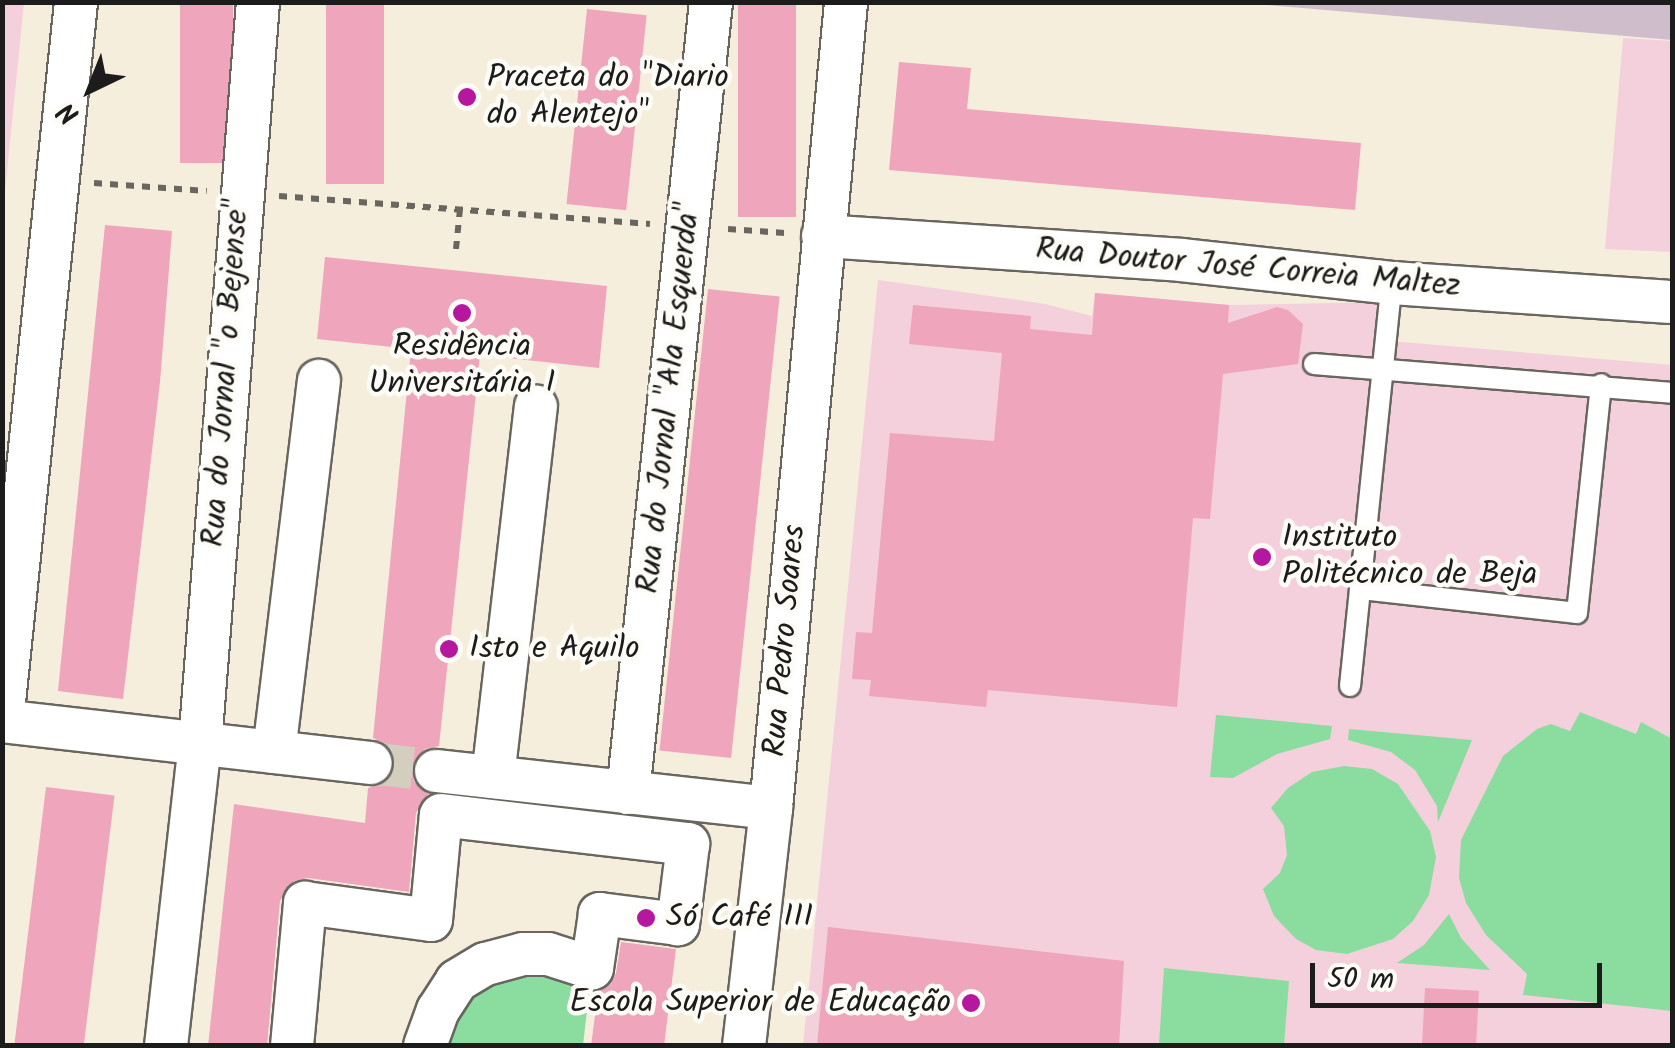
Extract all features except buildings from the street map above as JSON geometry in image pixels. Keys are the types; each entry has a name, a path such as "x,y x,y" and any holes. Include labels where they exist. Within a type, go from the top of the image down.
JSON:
{"street":[{"path":"76,2 2,721 371,763"},
{"name":"Rua do Jornal \"o Bejense\"","path":"166,1046 200,744 240,193 258,2"},
{"name":"Rua do Jornal \"Ala Esquerda\"","path":"628,792 712,2"},
{"name":"Rua Pedro Soares","path":"744,1046 771,808 846,2"},
{"name":"Rua Doutor José Correia Maltez","path":"822,236 1180,260 1392,283 1672,302"},
{"path":"274,752 319,381"},
{"path":"493,778 536,406"},
{"path":"436,770 771,808"},
{"path":"292,1046 304,903 431,920 441,814 688,844 678,924 600,914 592,968 548,954 522,954 485,964 457,982 438,1010 425,1046"}],"lane":[{"path":"1350,686 1392,283"},
{"path":"1314,364 1672,392"},
{"path":"1360,590 1577,613 1601,384"}],"path":[{"path":"58,180 822,236"},
{"path":"456,249 460,209"}],"shaded area":[{"path":"2,3 24,3 3,211"},
{"path":"1242,3 1672,3 1672,40 1384,15"},
{"path":"1623,38 1672,41 1672,252 1605,249"},
{"name":"Instituto Politécnico de Beja","path":"878,280 1045,304 1092,316 1095,293 1229,305 1391,302 1390,341 1672,365 1672,1045 803,1046"}],"green space":[{"path":"1580,712 1636,734 1641,722 1672,739 1672,1011 1523,995 1527,974 1486,935 1466,903 1459,878 1461,840 1503,756 1537,729 1551,724 1570,731"},
{"path":"1216,715 1332,726 1330,739 1277,754 1233,778 1210,777"},
{"path":"1349,729 1472,740 1438,822 1437,806 1415,770 1391,752 1348,740"},
{"path":"1344,766 1372,769 1398,784 1430,831 1436,857 1429,895 1413,921 1393,939 1347,954 1316,950 1296,939 1274,916 1263,889 1280,873 1287,855 1284,826 1271,808 1288,788 1312,772"},
{"path":"1449,914 1461,938 1490,970 1397,963 1424,945"},
{"path":"592,968 583,1045 425,1046 457,981"},
{"path":"1164,968 1289,981 1284,1045 1159,1045"}],"tunnel":[{"path":"371,763 436,771"}],"place":[{"name":"Praceta do \"Diario do Alentejo\"","path":"467,97"},
{"name":"Residência Universitária I","path":"462,313"},
{"name":"Instituto Politécnico de Beja","path":"1262,557"},
{"name":"Isto e Aquilo","path":"449,649"},
{"name":"Só Café III","path":"646,918"},
{"name":"Escola Superior de Educação","path":"971,1003"}]}
